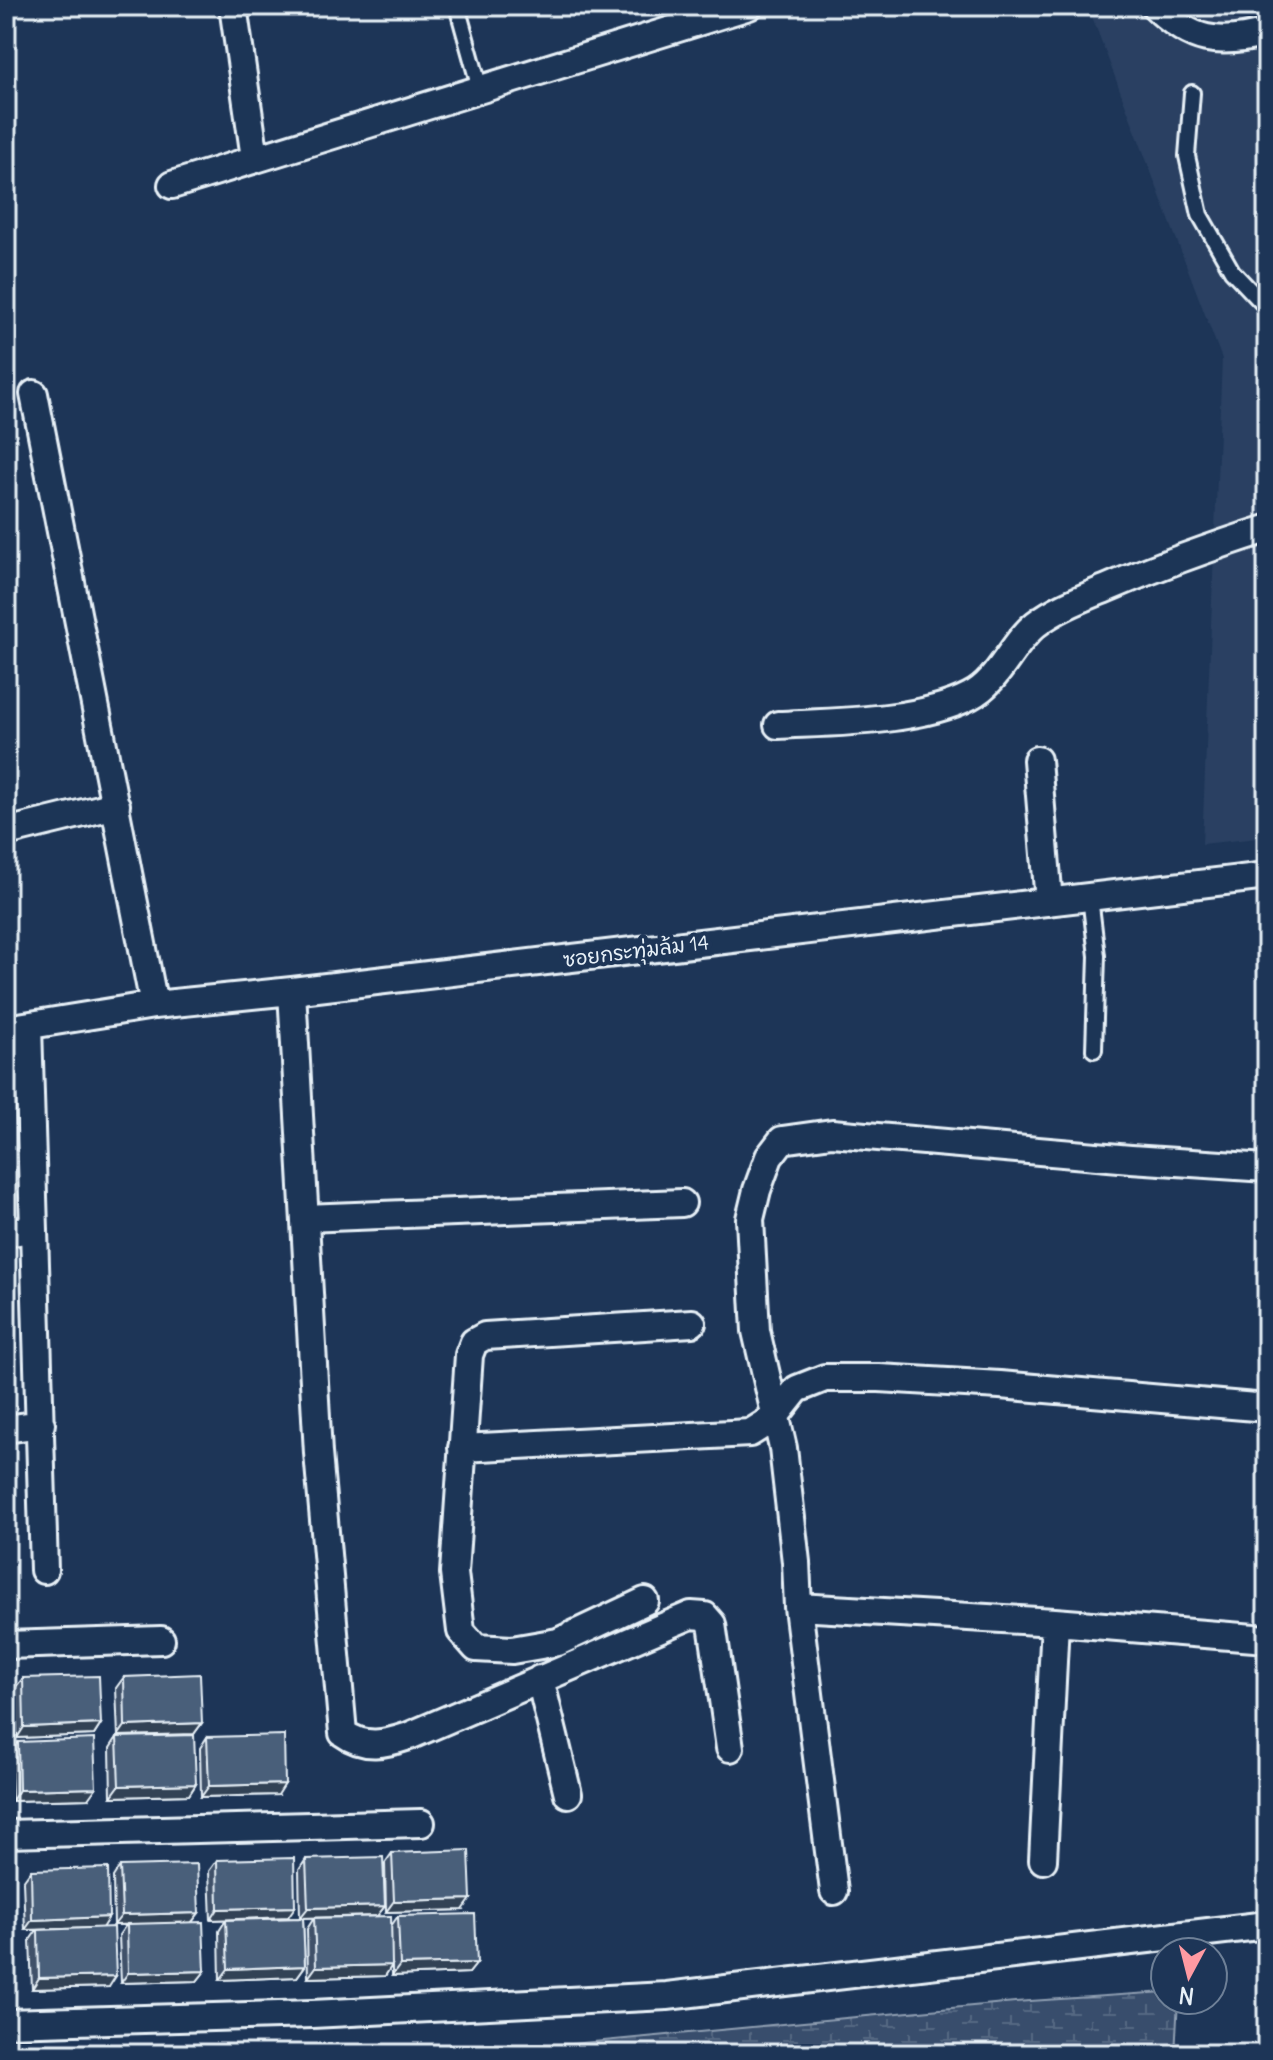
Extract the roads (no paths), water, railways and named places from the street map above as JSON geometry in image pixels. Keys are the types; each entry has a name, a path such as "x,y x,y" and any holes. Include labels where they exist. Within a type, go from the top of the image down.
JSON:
{"street":[{"path":"233,6 255,158"},
{"path":"172,185 749,6"},
{"path":"1155,6 1175,26 1207,39 1241,40 1267,33"},
{"path":"34,394 154,1005"},
{"path":"778,725 876,719 926,711 972,696 1036,624 1073,602 1175,559 1267,529"},
{"path":"1037,760 1049,902"},
{"path":"6,832 116,805"},
{"name":"ซอยกระทุ่มล้ม 14","path":"17,1028 154,1005 1267,876"},
{"path":"292,991 318,1453 343,1733 356,1743 372,1745 392,1742 691,1615 705,1616 712,1624 730,1748"},
{"path":"17,1028 32,1229 44,1570"},
{"path":"834,1891 798,1607 783,1448 756,1331 750,1219 769,1157 782,1140 832,1133 1267,1168"},
{"path":"305,1218 682,1203"},
{"path":"6,1233 32,1229"},
{"path":"645,1601 558,1642 512,1650 476,1648 461,1631 454,1573 469,1355 474,1342 485,1336 692,1323"},
{"path":"462,1448 750,1433 774,1418 797,1389 825,1378 1000,1385 1267,1408"},
{"path":"6,1429 41,1424"},
{"path":"798,1607 1055,1622 1267,1639"},
{"path":"1043,1860 1055,1622"},
{"path":"6,1645 161,1640"},
{"path":"540,1679 568,1794"},
{"path":"6,1834 421,1823"},
{"path":"6,2023 328,2013 667,1996 1267,1925"}],"lane":[{"path":"457,6 480,89"},
{"path":"1192,93 1187,156 1200,215 1232,271 1267,308"},
{"path":"1090,897 1097,956 1094,1050"}]}
